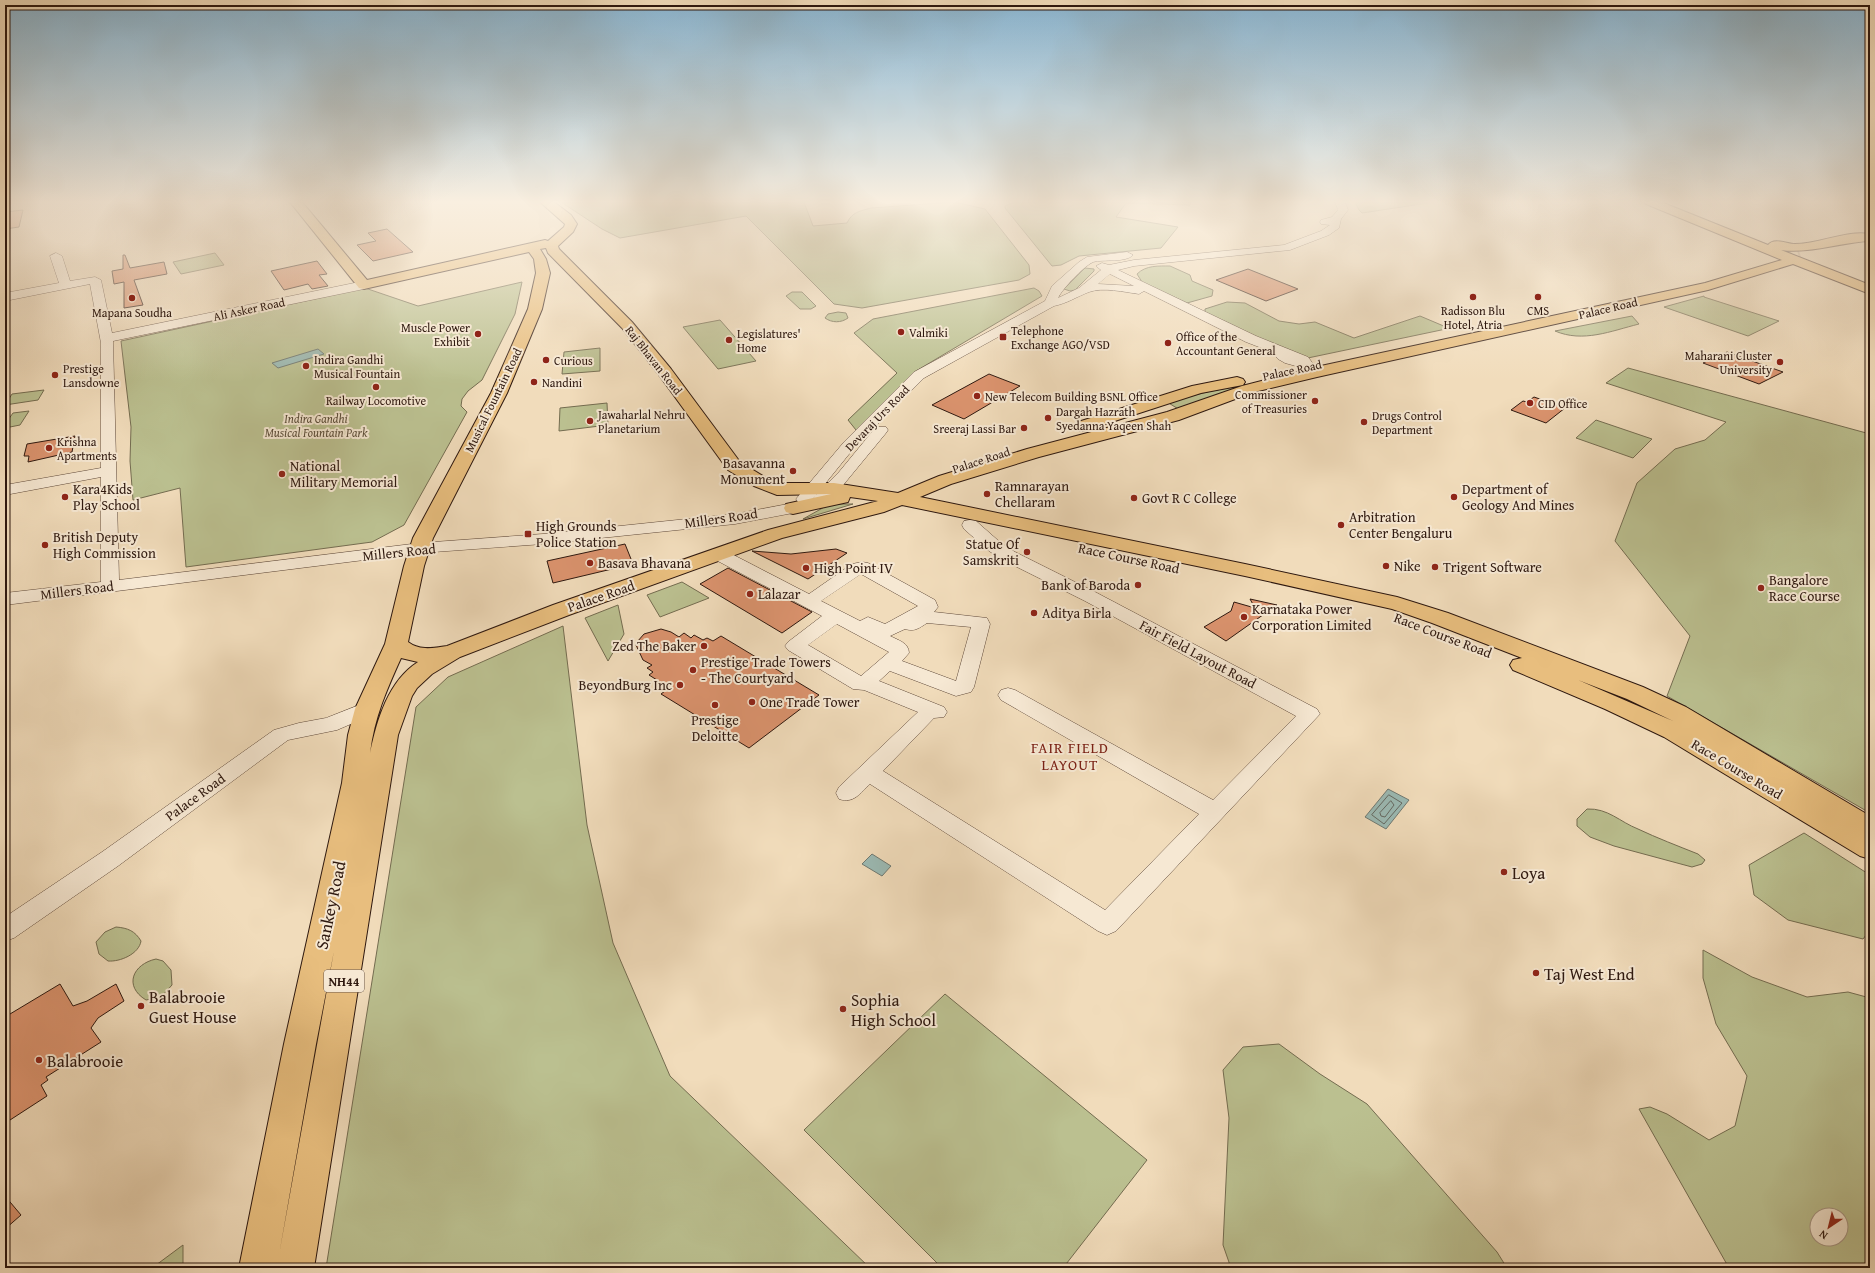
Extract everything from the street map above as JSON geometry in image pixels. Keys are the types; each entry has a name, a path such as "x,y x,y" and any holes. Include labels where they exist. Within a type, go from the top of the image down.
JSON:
{"main road":[{"path":"345,261 364,285"},
{"name":"Ali Asker Road","path":"364,285 468,261"},
{"name":"Musical Fountain Road","path":"420,548 430,524 499,393 535,309 552,278 543,273 541,261"},
{"name":"Raj Bhavan Road","path":"563,261 626,325 665,372 734,466 760,482 807,497"},
{"path":"1703,284 1699,277 1752,261"},
{"path":"1703,284 1783,261"},
{"path":"1703,284 1722,286 1794,268 1813,261"},
{"path":"1815,261 1870,283"},
{"path":"1815,261 1870,290"},
{"path":"552,278 570,274 578,276"},
{"name":"Palace Road","path":"424,670 452,652 555,612 723,552 874,501 904,485 1198,388 1314,367 1703,284"},
{"name":"Palace Road","path":"874,501 902,499 945,480 1177,414 1314,367"},
{"path":"1101,420 1115,431"},
{"name":"Palace Road","path":"971,519 955,504 948,494 948,490 957,484 1037,457 1045,451"},
{"name":"Palace Road","path":"781,532 797,522 797,514 807,497"},
{"name":"Race Course Road","path":"807,497 874,501 1397,604 1440,618 1635,693 1678,713 1870,829"},
{"name":"Race Course Road","path":"902,499 971,519 1398,616 1436,630 1613,703 1673,731 1870,848"},
{"name":"Sankey Road","path":"258,1268 300,1044 356,783 360,735 367,709 396,644 420,548"},
{"path":"396,644 404,651 418,656 434,656 452,652"},
{"name":"Sankey Road","path":"295,1268 386,734 400,696 409,682 424,670"},
{"name":"Palace Road","path":"367,709 400,696"}],"street":[{"path":"58,261 66,286"},
{"path":"1050,303 1056,289 1087,261"},
{"path":"1088,261 1109,269 1124,278 1277,350 1280,355 1300,364 1314,367"},
{"name":"Devaraj Urs Road","path":"807,497 849,446 919,375 1050,303 1064,300 1082,292 1109,269 1134,263 1150,261"},
{"path":"5,297 95,280 107,338 110,585"},
{"name":"Ali Asker Road","path":"107,338 364,285"},
{"path":"1056,289 1060,294 1082,292 1105,287 1130,288 1158,294"},
{"name":"Devaraj Urs Road","path":"807,497 866,446 905,404 962,352"},
{"path":"5,490 109,471"},
{"name":"Millers Road","path":"5,599 420,548 537,540 735,518 770,511 807,497"},
{"name":"Fair Field Layout Road","path":"869,772 1107,924 1310,714 1091,597 1009,556 995,547 971,519"},
{"path":"723,552 817,596 883,631 888,631 929,606 927,602 862,567 858,568 817,596"},
{"path":"723,552 835,616 900,650 865,683"},
{"path":"835,616 796,643 795,646 857,683 865,683 931,715 847,793"},
{"path":"887,663 956,689 961,689 964,687 981,624 976,621 923,617 890,644"},
{"path":"1008,695 1216,812"},
{"name":"Palace Road","path":"5,930 110,859 281,735 299,730 330,725 367,709"}],"green space":[{"path":"221,261 224,265 181,274 173,262"},
{"path":"791,261 1026,261 1029,265 1030,274 1019,280 862,308 834,304"},
{"path":"1048,261 1068,261 1061,265 1052,266"},
{"path":"1170,266 1190,275 1192,281 1213,290 1212,296 1187,303 1142,282 1137,274 1148,268"},
{"path":"1085,268 1094,269 1094,271 1075,290 1070,291 1064,289"},
{"name":"Indira Gandhi Musical Fountain Park","path":"522,282 515,314 482,380 468,391 462,399 461,406 467,412 404,525 372,542 186,567 180,488 133,500 130,461 131,427 121,341 365,288 418,306"},
{"path":"1034,288 1039,291 1042,296 916,371 856,430 848,420 897,373 854,333 873,319"},
{"path":"792,292 802,292 816,306 811,309 800,309 786,296"},
{"path":"1704,296 1779,321 1748,336 1664,307"},
{"path":"1227,302 1245,303 1279,321 1299,324 1315,322 1354,338 1420,316 1446,327 1446,329 1303,359 1205,312 1205,309"},
{"path":"838,312 846,313 848,318 836,322 825,318 828,314"},
{"path":"1632,316 1639,324 1597,335 1576,336 1555,331"},
{"path":"720,320 756,361 718,369 683,327"},
{"path":"600,348 600,371 562,374 564,352"},
{"name":"Bangalore Race Course","path":"1628,368 1870,434 1870,813 1667,696 1690,636 1615,541 1637,483 1675,449 1705,440 1726,422 1606,383"},
{"path":"1245,385 1180,410 1167,402 1211,391"},
{"path":"44,390 38,400 5,405 12,394"},
{"path":"607,403 608,425 559,431 560,408"},
{"path":"29,411 20,425 5,428 5,420 8,420 13,413"},
{"path":"1596,420 1652,439 1633,458 1576,438"},
{"path":"853,504 803,519 828,505"},
{"path":"682,582 709,598 660,617 647,595"},
{"path":"618,605 624,634 608,661 585,618"},
{"path":"563,626 587,825 613,943 670,1076 870,1268 326,1268 416,707 448,677"},
{"path":"1587,809 1594,809 1608,813 1645,832 1698,854 1705,860 1702,864 1692,867 1614,846 1590,837 1577,826 1577,819"},
{"path":"1804,833 1870,875 1870,930 1863,939 1788,920 1754,895 1749,865"},
{"path":"116,927 131,931 141,941 140,946 137,950 123,959 108,961 99,954 96,942 105,932"},
{"path":"1703,950 1752,977 1807,997 1848,992 1870,998 1870,1268 1729,1268 1639,1109 1650,1107 1667,1114 1709,1140 1735,1126 1747,1076 1716,1024 1703,978"},
{"path":"156,959 163,961 171,970 172,985 161,997 146,1000 135,988 133,982 134,976 137,970 142,966"},
{"path":"945,994 1147,1160 1063,1268 942,1268 804,1130"},
{"path":"1279,1044 1320,1074 1367,1104 1497,1252 1507,1268 1231,1268 1223,1245 1229,1118 1223,1070 1243,1047"},
{"path":"183,1245 183,1268 152,1268"}],"water":[{"path":"318,349 324,354 278,368 272,363"},
{"path":"1388,789 1409,800 1386,829 1365,817"},
{"path":"872,854 891,866 882,876 862,864"}],"building":[{"path":"123,261 127,261 130,268 164,262 167,274 134,280 143,305 124,308 124,282 114,284 112,271 123,269"},
{"path":"317,261 327,274 319,275 328,286 312,289 308,284 284,290 271,271"},
{"path":"1248,269 1298,289 1266,301 1216,280"},
{"path":"1727,352 1783,372 1759,384 1703,363"},
{"name":"New Telecom Building BSNL Office","path":"989,374 1020,386 964,419 932,405"},
{"path":"1534,397 1565,408 1546,423 1511,410 1523,401 1527,402"},
{"name":"Krishna Apartments","path":"75,436 72,452 28,462 29,456 24,456 27,444"},
{"name":"Basava Bhavana","path":"625,544 633,564 553,583 547,561"},
{"name":"High Point IV","path":"836,549 847,553 808,579 752,551 791,554"},
{"name":"Lalazar","path":"728,568 812,612 782,633 700,584"},
{"path":"1250,599 1277,605 1226,641 1204,627 1231,611 1234,602 1255,608"},
{"path":"661,629 671,632 679,637 684,633 691,638 694,635 703,640 707,638 713,641 721,636 819,695 749,748 661,694 665,691 654,683 657,680 649,675 653,672 647,668 652,665 643,660 636,645 644,634"},
{"name":"Balabrooie","path":"60,984 73,1006 87,1001 116,984 124,1001 98,1018 91,1028 101,1042 46,1077 48,1080 41,1085 47,1096 10,1120 5,1112 5,1017"},
{"path":"5,1196 21,1215 5,1229"}],"place":[{"name":"Radisson Blu Hotel, Atria","path":"1473,297"},
{"name":"CMS","path":"1538,297"},
{"name":"Mapana Soudha","path":"132,298"},
{"name":"Valmiki","path":"901,332"},
{"name":"Muscle Power Exhibit","path":"478,334"},
{"name":"Telephone Exchange AGO/VSD","path":"1003,337"},
{"name":"Legislatures' Home","path":"729,340"},
{"name":"Office of the Accountant General","path":"1168,343"},
{"name":"Curious","path":"546,360"},
{"name":"Maharani Cluster University","path":"1780,362"},
{"name":"Indira Gandhi Musical Fountain","path":"306,366"},
{"name":"Prestige Lansdowne","path":"55,375"},
{"name":"Nandini","path":"534,382"},
{"name":"Railway Locomotive","path":"376,387"},
{"name":"New Telecom Building BSNL Office","path":"977,396"},
{"name":"Commissioner of Treasuries","path":"1315,401"},
{"name":"CID Office","path":"1530,403"},
{"name":"Dargah Hazrath Syedanna Yaqeen Shah","path":"1048,418"},
{"name":"Jawaharlal Nehru Planetarium","path":"590,421"},
{"name":"Drugs Control Department","path":"1364,422"},
{"name":"Sreeraj Lassi Bar","path":"1024,428"},
{"name":"Krishna Apartments","path":"49,448"},
{"name":"Basavanna Monument","path":"793,471"},
{"name":"National Military Memorial","path":"282,474"},
{"name":"Ramnarayan Chellaram","path":"987,494"},
{"name":"Kara4Kids Play School","path":"65,497"},
{"name":"Department of Geology And Mines","path":"1454,497"},
{"name":"Govt R C College","path":"1134,498"},
{"name":"Arbitration Center Bengaluru","path":"1341,525"},
{"name":"High Grounds Police Station","path":"528,534"},
{"name":"British Deputy High Commission","path":"45,545"},
{"name":"Statue Of Samskriti","path":"1027,552"},
{"name":"Basava Bhavana","path":"590,563"},
{"name":"Nike","path":"1386,566"},
{"name":"Trigent Software","path":"1435,567"},
{"name":"High Point IV","path":"806,568"},
{"name":"Bank of Baroda","path":"1138,585"},
{"name":"Bangalore Race Course","path":"1761,588"},
{"name":"Lalazar","path":"750,594"},
{"name":"Aditya Birla","path":"1034,613"},
{"name":"Karnataka Power Corporation Limited","path":"1244,617"},
{"name":"Zed The Baker","path":"704,646"},
{"name":"Prestige Trade Towers - The Courtyard","path":"693,670"},
{"name":"BeyondBurg Inc","path":"680,685"},
{"name":"One Trade Tower","path":"752,702"},
{"name":"Prestige Deloitte","path":"715,705"},
{"name":"Loya","path":"1504,872"},
{"name":"Taj West End","path":"1536,973"},
{"name":"Balabrooie Guest House","path":"141,1006"},
{"name":"Sophia High School","path":"843,1009"},
{"name":"Balabrooie","path":"39,1060"}],"district":[{"name":"FAIR FIELD LAYOUT","path":"1070,756"}]}
